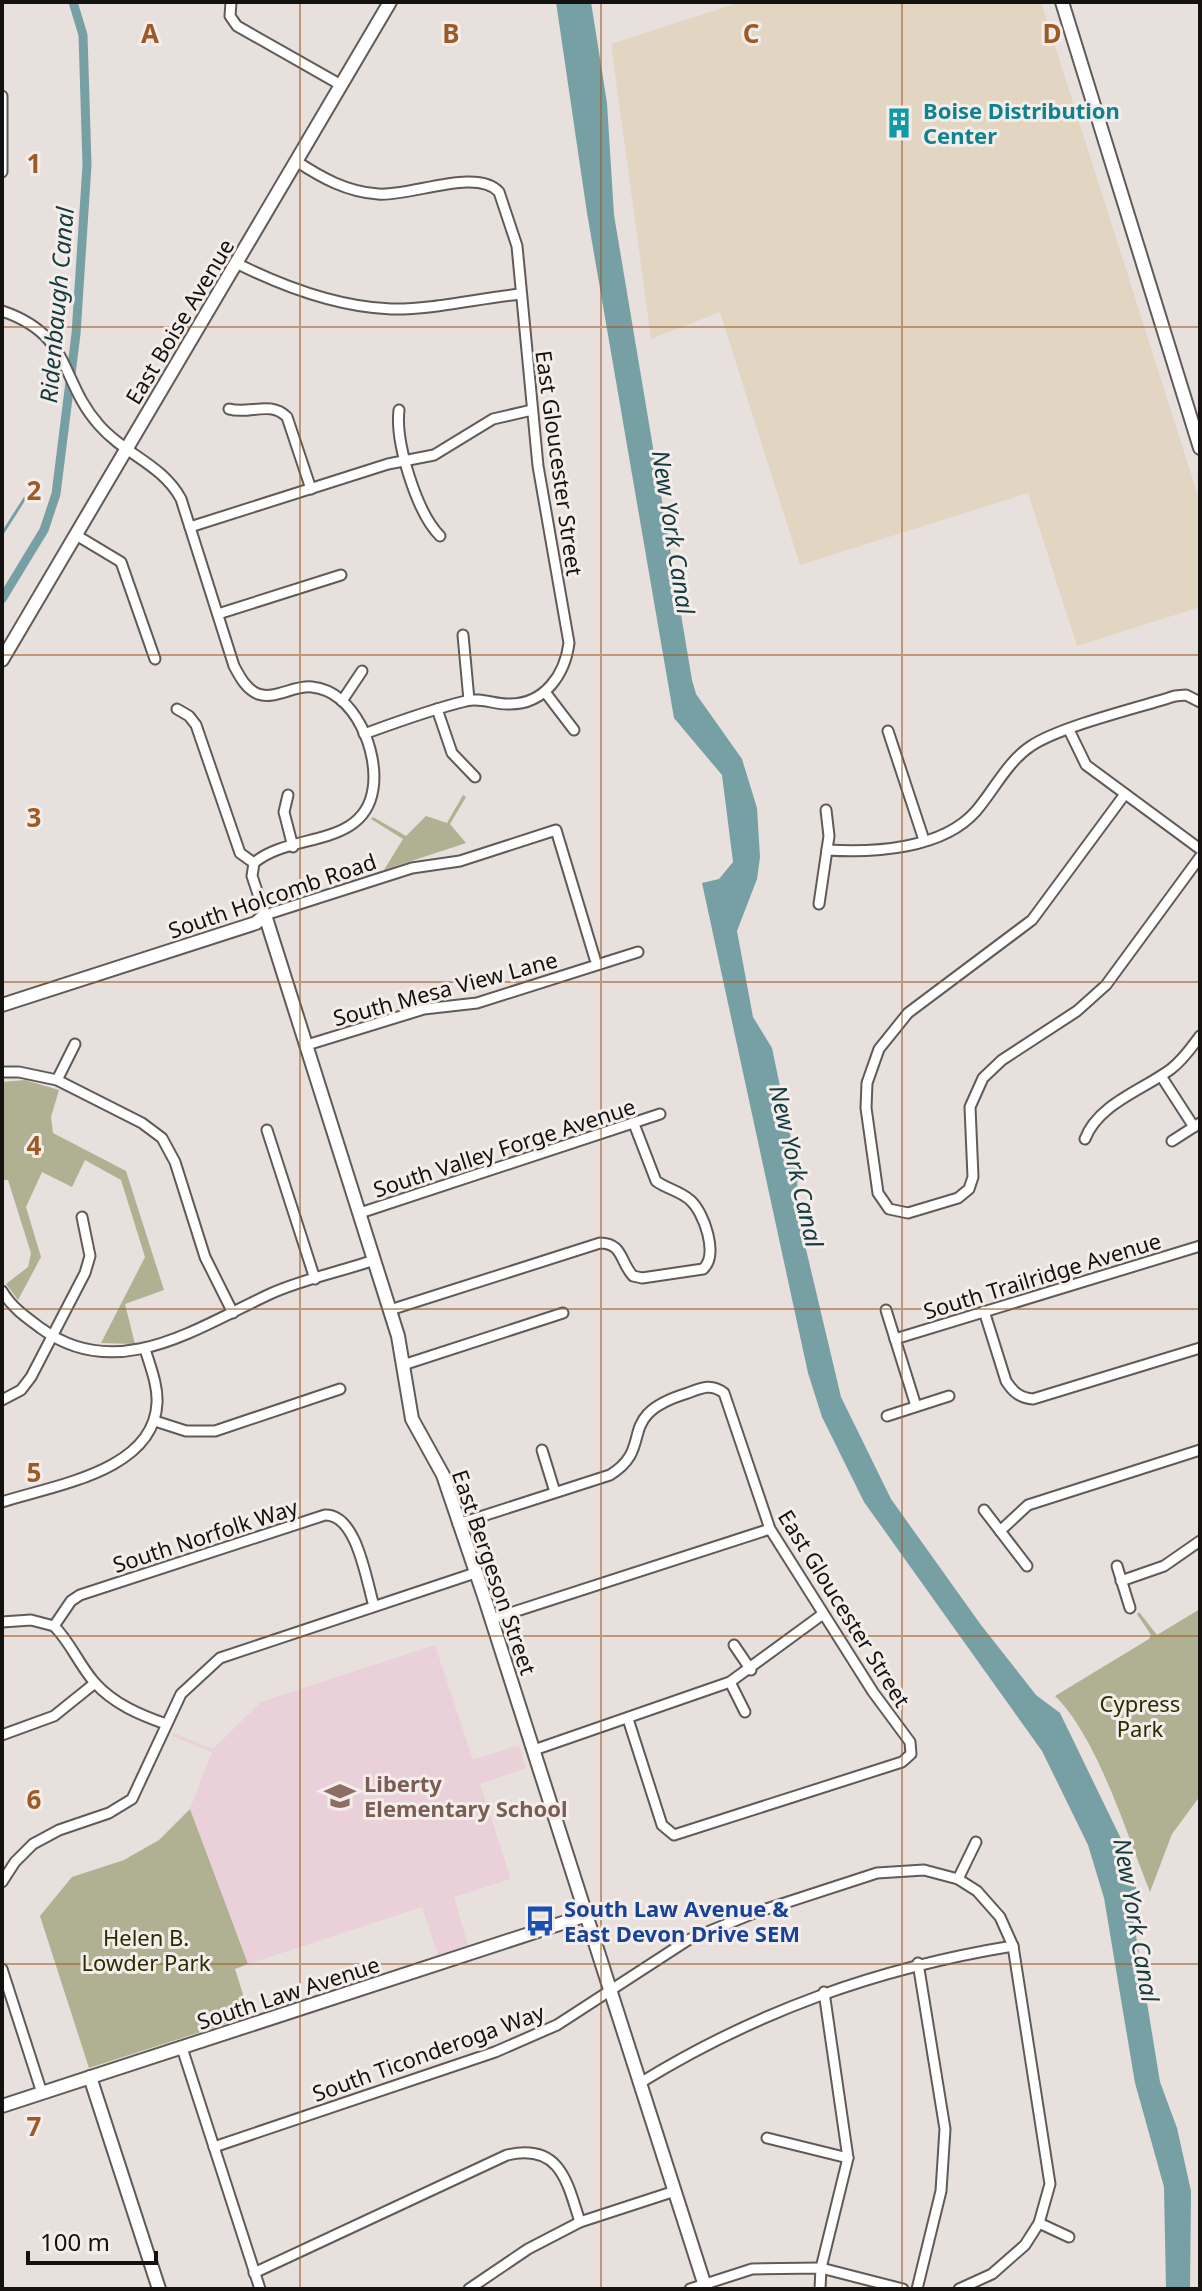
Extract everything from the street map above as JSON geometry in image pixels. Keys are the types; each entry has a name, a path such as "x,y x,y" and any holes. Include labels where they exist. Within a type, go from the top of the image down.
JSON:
{"street":[{"name":"East Boise Avenue","path":"2,660 390,2"},
{"path":"1062,2 1200,448"},
{"path":"230,7 237,26 341,85"},
{"path":"2,96 2,172"},
{"name":"East Gloucester Street","path":"296,161 331,182 377,194 401,194 478,180 495,187 514,233 532,410 569,643 566,661 545,692"},
{"path":"236,263 276,283 333,300 392,309 521,294"},
{"path":"2,311 32,325 65,360 83,400 99,425 126,449 158,468 172,482 190,527 234,666 246,686 255,693 265,695 313,687 342,701 356,716 364,734 375,780 367,809 338,832 254,863 240,853 196,725 177,709"},
{"path":"229,409 242,413 271,408 287,417 311,489"},
{"path":"399,410 398,435 424,516 440,536"},
{"path":"190,527 388,464 407,463 434,455 493,419 532,410"},
{"path":"76,535 121,562 155,659"},
{"path":"218,614 341,575"},
{"path":"463,635 469,700"},
{"path":"342,701 362,671"},
{"path":"364,734 469,700 509,705 545,692 574,730"},
{"path":"827,850 862,852 942,836 966,822 1029,747 1069,730 1186,695 1200,702"},
{"path":"437,709 452,753 475,777"},
{"path":"1069,730 1086,765 1200,849"},
{"path":"888,731 924,840"},
{"path":"1125,794 1032,920 908,1013 879,1049 870,1071 866,1108 878,1193 889,1209 908,1213 958,1198 969,1189 973,1177 968,1123 970,1107 983,1078 1002,1060 1077,1011 1106,985 1200,857"},
{"path":"288,795 284,812 293,847"},
{"path":"819,904 827,850 826,810"},
{"name":"South Holcomb Road","path":"2,1005 256,923 265,915 412,868 460,861 556,830 595,959"},
{"name":"East Bergeson Street","path":"254,863 252,876 390,1310 412,1419 443,1475 492,1619 706,2287"},
{"name":"South Mesa View Lane","path":"307,1045 424,1009 477,1003 638,952"},
{"path":"1085,1139 1089,1127 1102,1114 1161,1076 1184,1057 1200,1036"},
{"path":"57,1080 75,1044"},
{"path":"2,1072 19,1072 57,1080 142,1123 162,1138 175,1162 205,1257 233,1313"},
{"path":"1161,1076 1197,1125 1172,1141"},
{"name":"South Valley Forge Avenue","path":"360,1213 660,1114"},
{"path":"390,1310 600,1243 611,1243 620,1251 627,1269 642,1278 695,1272 708,1265 711,1253 702,1219 690,1200 656,1181 634,1124"},
{"path":"267,1130 315,1279"},
{"path":"2,1400 21,1390 31,1377 85,1273 90,1256 82,1217"},
{"name":"South Trailridge Avenue","path":"895,1339 1200,1246"},
{"path":"2,1291 18,1311 52,1336 75,1347 105,1352 145,1349 233,1313 272,1293 374,1260"},
{"path":"886,1310 916,1406"},
{"path":"984,1311 1006,1381 1011,1390 1025,1399 1200,1348"},
{"path":"403,1365 563,1313"},
{"path":"2,1502 124,1460 146,1439 155,1421 155,1380 145,1349"},
{"name":"East Gloucester Street","path":"555,1492 621,1469 632,1451 641,1419 654,1405 706,1387 718,1389 727,1399 770,1529 910,1742 911,1754 902,1762 679,1834 668,1834 662,1825 628,1719"},
{"path":"155,1421 186,1431 215,1431 340,1389"},
{"path":"887,1416 949,1396"},
{"path":"458,1524 555,1492 542,1450"},
{"path":"1000,1531 1028,1505 1200,1450"},
{"path":"984,1510 1027,1566"},
{"name":"South Norfolk Way","path":"54,1626 71,1601 80,1595 325,1515 339,1517 350,1527 374,1606"},
{"path":"492,1619 770,1529"},
{"path":"1121,1581 1164,1566 1200,1541"},
{"path":"1117,1566 1130,1608"},
{"path":"2,1882 15,1862 33,1844 59,1830 109,1813 132,1799 145,1777 181,1694 220,1658 475,1573"},
{"path":"534,1750 730,1682 751,1670 823,1614"},
{"path":"2,1622 31,1620 54,1626 66,1638 95,1683 137,1714 166,1724"},
{"path":"734,1645 751,1670"},
{"path":"730,1682 745,1712"},
{"path":"2,1735 54,1716 95,1683"},
{"path":"958,1879 976,1842"},
{"name":"South Ticonderoga Way","path":"214,2147 495,2052 557,2025 688,1940 754,1913 863,1877 898,1869 924,1870 958,1879 977,1891 1000,1917 1013,1946 1049,2162 1050,2184 1039,2223"},
{"name":"South Law Avenue","path":"2,2106 587,1915"},
{"path":"640,2083 715,2039 824,1992 918,1963 1013,1946"},
{"path":"917,2289 941,2191 945,2129 918,1963"},
{"path":"2,1969 42,2093"},
{"path":"820,2289 821,2268 848,2158 824,1992"},
{"path":"182,2048 260,2289"},
{"path":"90,2077 159,2289"},
{"path":"767,2138 848,2158"},
{"path":"254,2273 521,2151 535,2153 558,2166 580,2222"},
{"path":"469,2289 528,2249 580,2222 675,2191"},
{"path":"959,2289 974,2284 1009,2262 1039,2223 1069,2237"},
{"path":"690,2289 706,2287 752,2269 821,2268 903,2289"}],"shaded area":[{"path":"741,2 1041,2 1200,502 1200,607 1077,646 1028,493 800,565 720,312 651,339 611,44"},
{"name":"Liberty Elementary School","path":"435,1645 473,1760 519,1745 526,1768 480,1784 511,1879 454,1897 468,1945 438,1955 422,1907 248,1964 190,1809 212,1752 172,1736 173,1733 213,1749 261,1702"}],"green space":[{"path":"463,795 466,797 450,824 466,843 384,870 403,839 371,819 373,817 406,836 426,816 447,823"},
{"path":"25,1080 59,1090 51,1117 53,1133 126,1171 164,1290 125,1304 135,1344 101,1343 145,1257 121,1180 85,1160 72,1187 42,1172 26,1207 41,1257 18,1300 6,1284 28,1267 31,1253 8,1180 2,1180 2,1082"},
{"name":"Cypress Park","path":"1200,1609 1200,1796 1172,1834 1150,1892 1098,1761 1085,1736 1055,1696 1149,1639 1151,1635 1137,1614 1139,1612 1157,1635"},
{"name":"Helen B. Lowder Park","path":"190,1809 248,1964 235,1969 250,2016 89,2068 40,1916 72,1877 124,1860 159,1840"}],"water":[{"path":"556,2 591,2 607,103 614,215 692,680 696,694 742,759 757,808 760,857 757,879 737,931 753,1017 772,1048 798,1172 796,1207 841,1397 891,1499 981,1625 1036,1695 1060,1713 1124,1845 1137,1891 1129,1893 1160,2082 1177,2128 1191,2191 1190,2289 1166,2289 1164,2187 1135,2083 1104,1898 1088,1845 1042,1751 864,1502 822,1417 808,1373 702,883 719,879 733,862 722,775 674,718 587,213"}],"waterway":[{"name":"Ridenbaugh Canal","path":"2,599 44,530 56,494 76,334 87,165 83,35 73,2"},
{"path":"2,534 25,498"}],"place":[{"name":"Boise Distribution Center","path":"899,123"},
{"name":"Liberty Elementary School","path":"340,1796"},
{"name":"South Law Avenue & East Devon Drive SEM","path":"540,1921"}],"water label":[{"name":"New York Canal","path":"674,532"},
{"name":"New York Canal","path":"797,1166"},
{"name":"New York Canal","path":"1137,1920"}]}
